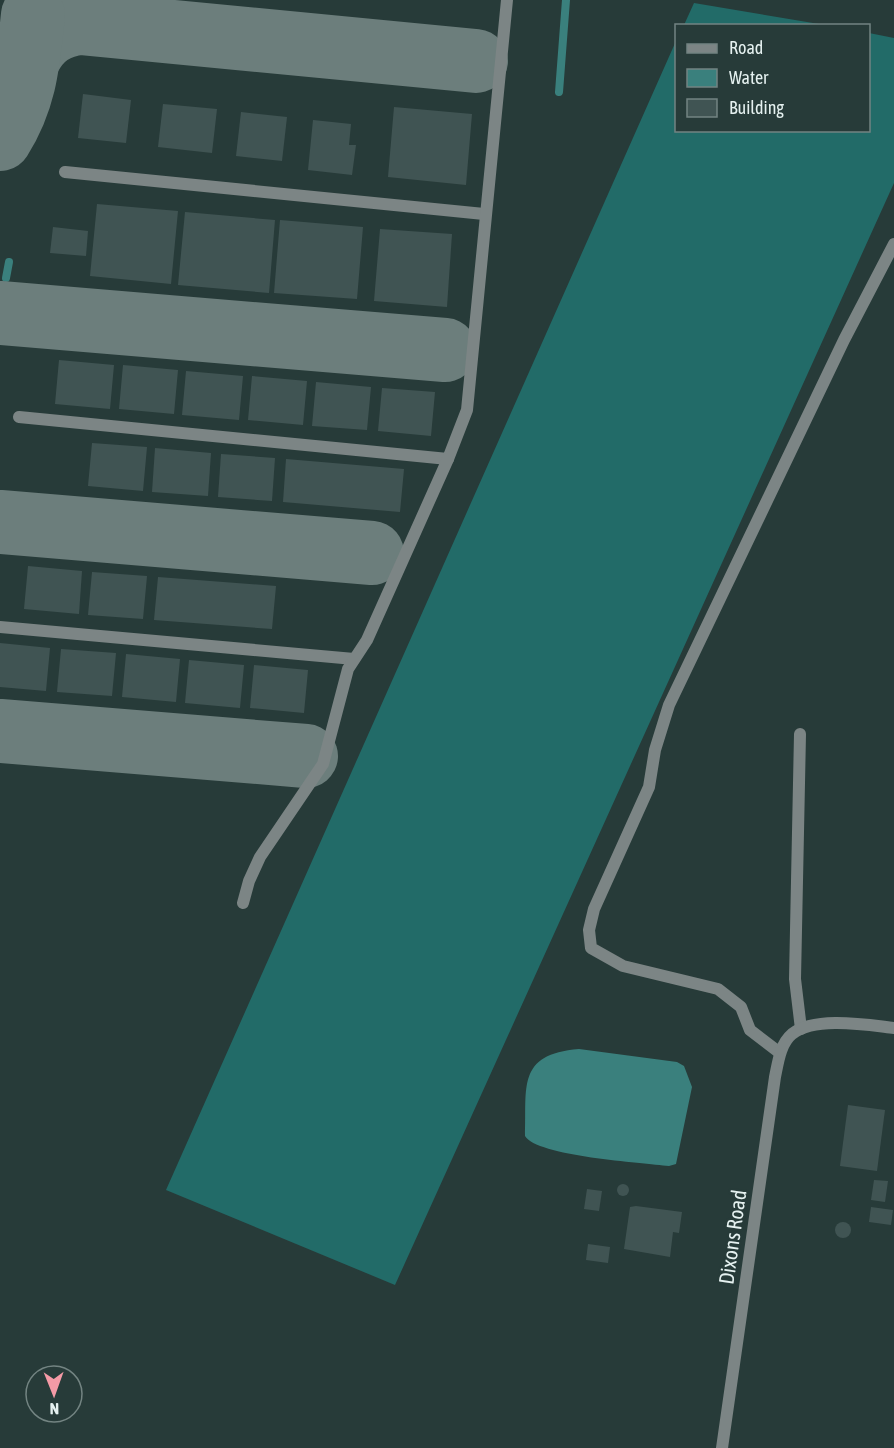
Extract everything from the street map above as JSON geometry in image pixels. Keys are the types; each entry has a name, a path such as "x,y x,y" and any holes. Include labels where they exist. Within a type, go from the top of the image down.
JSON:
{"street":[{"path":"243,903 249,881 260,857 323,764 343,683 354,659 367,640 448,459 467,410 484,214 507,0"},
{"path":"65,172 484,214"},
{"path":"780,1053 750,1030 741,1007 718,989 623,966 591,948 589,930 594,909 649,787 656,750 669,705 844,340 894,244"},
{"path":"19,417 448,459"},
{"path":"0,627 354,659"},
{"path":"800,734 796,1032 853,1023 894,1028"},
{"name":"Dixons Road","path":"722,1448 775,1077 780,1053 796,1032"}],"shaded area":[{"path":"694,3 819,24 684,24"},
{"path":"870,33 894,38 894,183 395,1285 166,1190 675,43 675,132 870,132"}],"water":[{"path":"579,1049 677,1062 684,1066 692,1087 676,1164 669,1166 569,1153 548,1149 533,1143 525,1136 526,1089 529,1076 535,1066 544,1058 559,1052"}],"building":[{"path":"83,94 131,100 126,143 78,138"},
{"path":"163,104 217,109 212,153 158,147"},
{"path":"394,107 472,114 466,185 388,177"},
{"path":"241,112 287,117 282,161 236,156"},
{"path":"313,120 351,124 349,145 356,145 352,175 308,170"},
{"path":"97,204 178,211 171,284 90,276"},
{"path":"185,212 275,220 269,293 178,285"},
{"path":"280,220 363,227 357,299 274,293"},
{"path":"53,227 88,231 86,256 50,253"},
{"path":"380,229 452,234 447,307 374,301"},
{"path":"59,360 114,365 110,409 55,404"},
{"path":"123,365 178,370 174,414 119,409"},
{"path":"186,371 243,376 239,420 182,415"},
{"path":"252,376 307,381 303,425 248,420"},
{"path":"316,382 371,387 367,430 312,426"},
{"path":"382,388 435,392 431,436 378,431"},
{"path":"92,443 147,447 143,491 88,486"},
{"path":"155,448 211,453 208,496 152,492"},
{"path":"221,454 275,458 272,501 218,497"},
{"path":"286,459 404,469 400,512 283,502"},
{"path":"28,566 82,571 79,614 24,609"},
{"path":"92,572 147,576 143,619 88,615"},
{"path":"158,577 276,586 272,629 154,620"},
{"path":"0,643 50,648 46,691 0,687"},
{"path":"61,649 116,653 112,696 57,692"},
{"path":"126,654 180,659 176,702 122,697"},
{"path":"189,660 244,665 240,708 185,703"},
{"path":"254,665 308,670 304,713 250,708"},
{"path":"848,1105 885,1110 877,1171 840,1166"},
{"path":"874,1180 888,1181 885,1202 871,1200"},
{"path":"623,1184 629,1190 623,1196 617,1190"},
{"path":"587,1189 602,1191 599,1211 584,1209"},
{"path":"630,1207 682,1212 679,1233 673,1232 670,1257 624,1249"},
{"path":"871,1207 893,1210 891,1225 869,1222"},
{"path":"840,1222 846,1222 851,1230 849,1236 840,1238 835,1233 835,1227"},
{"path":"588,1244 610,1247 608,1263 586,1260"}],"waterway":[{"path":"559,92 566,0"},
{"path":"6,278 9,262"}],"taxiway":[{"path":"0,139 9,124 21,94 33,15"},
{"path":"29,58 38,44 50,33 80,23 476,61"},
{"path":"0,313 445,350"},
{"path":"0,522 372,553"},
{"path":"0,731 306,756"}]}
